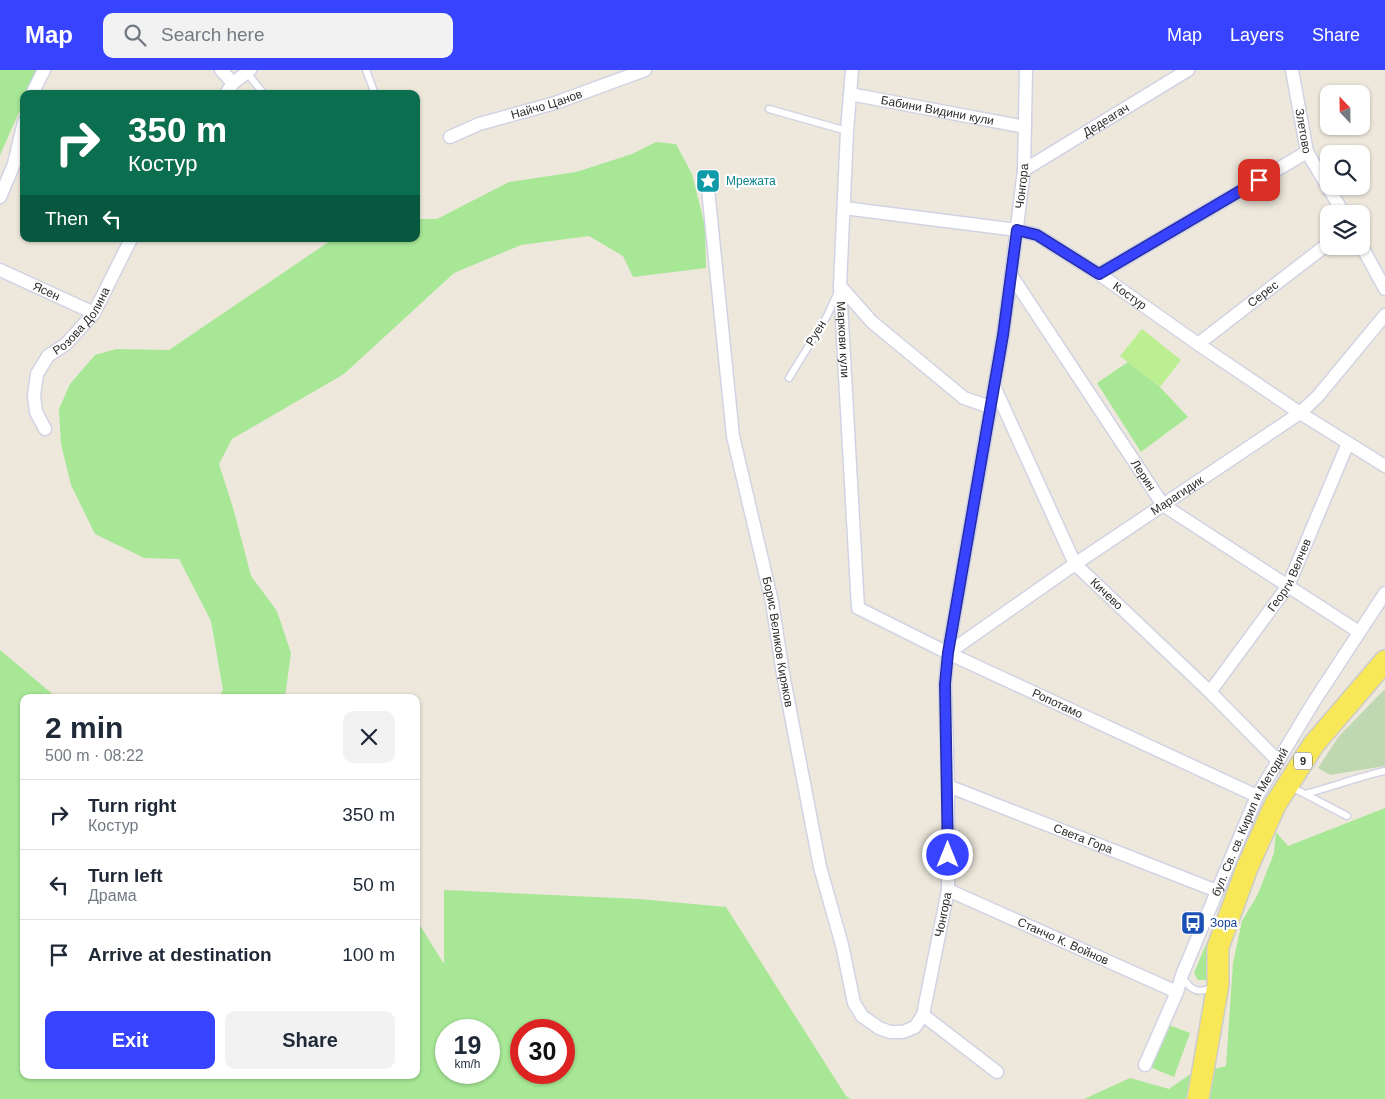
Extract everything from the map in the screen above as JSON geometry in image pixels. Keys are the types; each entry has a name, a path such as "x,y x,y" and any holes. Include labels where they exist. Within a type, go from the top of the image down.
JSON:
{"main road":[{"name":"бул. Св. св. Кирил и Методий","path":"1218,985 1218,947 1235,873 1271,814 1296,789 1319,738 1385,660"},
{"name":"9","path":"1201,1092 1218,985"}],"street":[{"path":"34,90 44,70"},
{"path":"221,70 229,90 248,71"},
{"name":"Найчо Цанов","path":"450,137 479,124 555,103 645,70"},
{"name":"Маркови кули","path":"852,70 847,131 840,286 858,608"},
{"name":"Чонгора","path":"923,1015 948,890 948,786 945,684 948,653 1011,275 1024,170 1026,70"},
{"name":"Дедеагач","path":"1024,170 1188,70"},
{"name":"Злетово","path":"1292,70 1307,152 1339,205"},
{"name":"Бабини Видини кули","path":"850,94 1025,127"},
{"path":"0,197 14,164 20,139"},
{"path":"1099,274 1307,152"},
{"name":"Борис Великов Киряков","path":"708,189 733,436 772,602 783,674 820,867 842,945 854,1003 862,1016 878,1028 890,1032 903,1032 914,1027 923,1015"},
{"name":"Костур","path":"844,208 1017,230 1037,235 1099,274 1300,413 1385,466"},
{"name":"Розова Долина","path":"45,429 36,412 34,394 37,374 48,356 66,344 94,313 130,242"},
{"name":"Серес","path":"1198,344 1320,250"},
{"path":"1366,255 1385,289"},
{"name":"Ясен","path":"0,270 94,313"},
{"name":"Лерин","path":"1011,275 1163,505 1359,632"},
{"path":"840,286 872,322 964,398 990,407"},
{"name":"Марагидик","path":"948,653 1075,564 1300,413 1318,396 1385,315"},
{"name":"Кичево","path":"994,386 1075,564 1210,692 1278,761"},
{"name":"Георги Велчев","path":"1210,692 1288,586 1348,443"},
{"name":"бул. Св. св. Кирил и Методий","path":"1144,1065 1177,992 1182,975 1217,891 1235,873 1257,796 1313,703 1385,593"},
{"name":"Ропотамо","path":"858,608 948,653 1257,796"},
{"name":"Света Гора","path":"948,786 1217,891"},
{"name":"Станчо К. Войнов","path":"948,890 1177,992"},
{"path":"923,1015 997,1072"}],"lane":[{"path":"366,70 374,90"},
{"path":"248,71 261,90"},
{"path":"769,109 847,131"},
{"name":"Руен","path":"789,378 827,316 840,286"},
{"path":"1296,789 1329,788 1356,778 1385,771"},
{"path":"1296,789 1348,816"},
{"path":"1182,975 1187,984 1194,990 1205,991 1218,985"}],"green space":[{"path":"0,70 37,70 29,90 20,90 20,110 0,155"},
{"path":"656,142 676,144 692,174 705,226 706,268 633,277 623,256 589,236 521,245 454,273 344,374 232,439 219,464 234,511 251,576 277,611 291,653 285,694 220,694 223,690 211,621 179,559 144,558 95,534 71,485 61,444 59,409 70,384 95,355 116,349 169,350 329,242 420,242 420,219 437,219 509,182 576,172 632,154"},
{"path":"1142,329 1181,360 1160,387 1120,356"},
{"path":"1128,362 1160,387 1188,417 1141,452 1097,383"},
{"path":"0,650 52,694 20,694 20,1079 420,1079 420,925 444,964 444,890 639,899 726,907 846,1096 851,1099 0,1099"},
{"path":"1385,689 1385,766 1330,775 1318,768 1339,736"},
{"path":"1385,808 1385,1099 1084,1099 1130,1078 1169,1089 1189,1075 1226,1066 1233,963 1242,921 1258,894 1274,853 1276,832 1288,846"},
{"path":"1207,942 1213,945 1208,980 1198,980 1194,973"},
{"path":"1164,1023 1190,1033 1174,1077 1145,1065"}],"place":[{"name":"Мрежата","path":"708,181"},
{"name":"Зора","path":"1193,923"}],"route":[{"path":"948,855 945,684 948,653 1003,335 1017,230 1037,235 1099,274 1259,180"}]}
